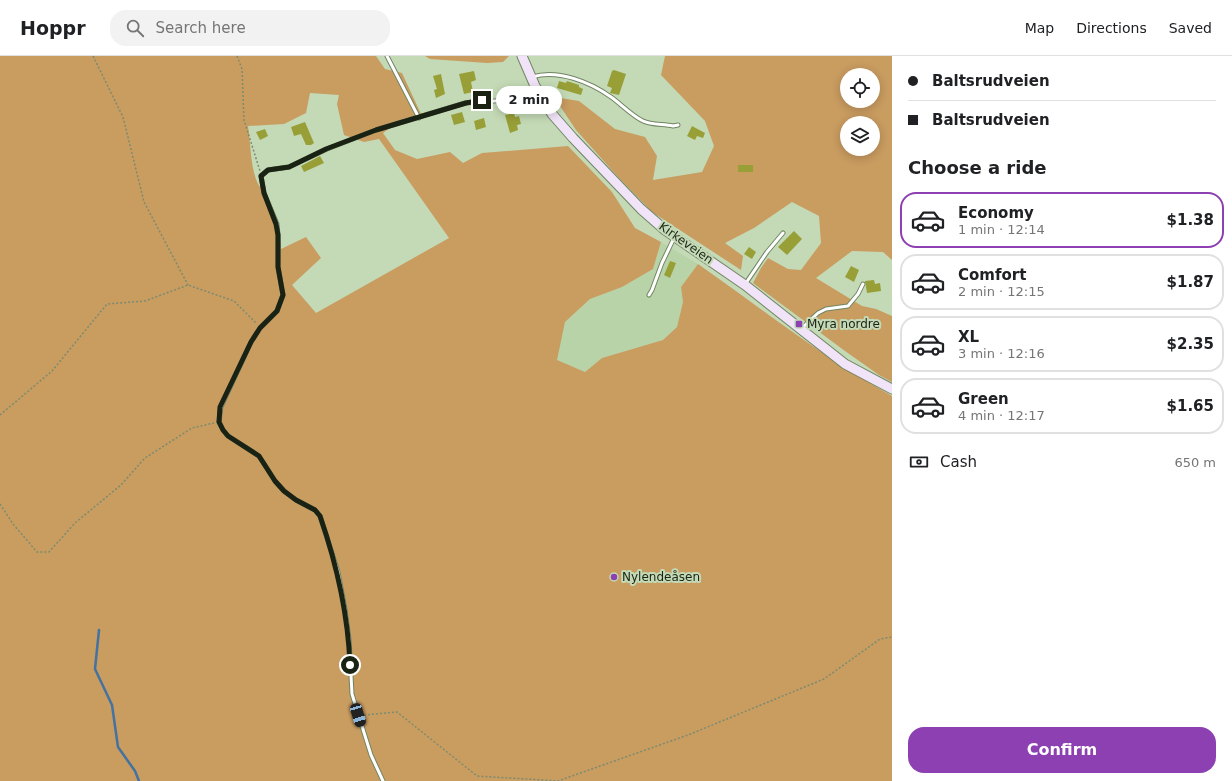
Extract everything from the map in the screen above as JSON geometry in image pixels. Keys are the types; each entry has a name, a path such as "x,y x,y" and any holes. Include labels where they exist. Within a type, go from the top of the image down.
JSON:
{"main road":[{"name":"Kirkeveien","path":"522,56 535,86 552,114 578,144 641,209 675,236 745,285 844,364 892,390"}],"lane":[{"path":"387,56 419,118"},
{"path":"531,77 548,74 564,76 586,83 609,96 643,121 673,126 678,125"},
{"path":"383,781 371,756 352,694 349,634 344,601 338,572 320,516 315,510 296,500 284,491 275,481 259,456 228,436 219,422 220,407 251,342 260,328 277,311 283,295 278,267 278,235 276,224 264,193 261,176 268,170 289,167 326,149 376,130 466,103 521,97 535,86"},
{"path":"745,285 754,274 767,252 783,233"},
{"path":"649,295 675,236"},
{"path":"801,330 822,311 834,307 848,306 858,294 863,284"}],"path":[{"path":"93,56 123,117 144,202 188,285"},
{"path":"237,56 242,69 244,120 261,176"},
{"path":"0,415 52,371 107,304 145,301 188,285 234,301 260,328"},
{"path":"0,504 13,524 37,552 49,552 75,523 120,485 144,458 192,428 219,422"},
{"path":"358,715 397,712 477,776 558,781 688,735 824,679 880,639 892,637"}],"shaded area":[{"path":"0,56 376,56 385,69 402,73 421,114 403,119 383,133 395,150 417,159 450,152 463,163 482,153 568,146 612,192 635,228 661,242 653,269 622,287 590,299 565,322 557,360 585,372 602,358 663,340 677,327 683,302 681,287 698,264 842,366 892,396 892,781 0,781","holes":["310,93 339,95 337,104 344,135 364,142 379,139 449,238 316,313 292,285 321,258 306,237 281,249 280,235 275,214 269,200 258,184 253,170 248,126 284,124 306,113"]},
{"path":"425,56 509,56 503,62 487,63 430,59"},
{"path":"665,56 892,56 892,260 883,252 852,251 816,278 862,306 876,309 892,316 892,382 879,375 845,351 753,283 768,258 788,269 801,270 821,243 819,216 792,202 754,228 725,243 743,256 741,270 652,212 576,130 554,97 579,101 615,129 645,137 657,156 653,180 702,172 714,146 705,121 661,75"},
{"path":"661,242 698,264 681,287 683,302 677,327 663,340 602,358 585,372 556,360 565,322 590,299 622,287 653,269"}],"building":[{"path":"614,70 626,74 619,95 610,93 612,88 607,86 612,71"},
{"path":"474,71 476,80 471,82 473,92 464,94 459,74"},
{"path":"441,74 445,94 436,98 434,90 437,89 433,76"},
{"path":"559,81 566,83 567,81 579,85 579,87 583,89 581,95 557,88"},
{"path":"462,112 465,122 454,125 451,115"},
{"path":"514,113 515,117 519,116 521,124 517,125 518,130 510,133 505,115"},
{"path":"484,118 486,127 476,130 474,121"},
{"path":"305,122 314,143 311,145 306,145 301,134 294,136 291,127"},
{"path":"692,126 705,133 703,138 697,136 695,140 687,136"},
{"path":"265,129 268,136 260,140 256,132"},
{"path":"320,156 324,163 304,172 301,166"},
{"path":"738,165 753,165 753,172 738,172"},
{"path":"794,231 802,239 787,255 778,247"},
{"path":"749,247 756,252 752,259 744,254"},
{"path":"670,261 676,263 670,278 664,275"},
{"path":"851,266 859,270 854,282 845,277"},
{"path":"874,280 875,284 880,283 881,291 867,293 865,281"}],"waterway":[{"path":"99,630 95,669 112,705 118,747 135,771 139,781"}],"place":[{"name":"Myra nordre","path":"799,324"},
{"name":"Nylendeåsen","path":"614,577"}],"route":[{"path":"350,665 346,609 338,572 320,516 315,510 296,500 284,491 275,481 259,456 228,436 219,422 220,407 251,342 260,328 277,311 283,295 283,288 278,267 278,235 275,217 264,193 261,176 268,170 289,167 326,149 376,130 427,116 466,103 482,100"}]}
